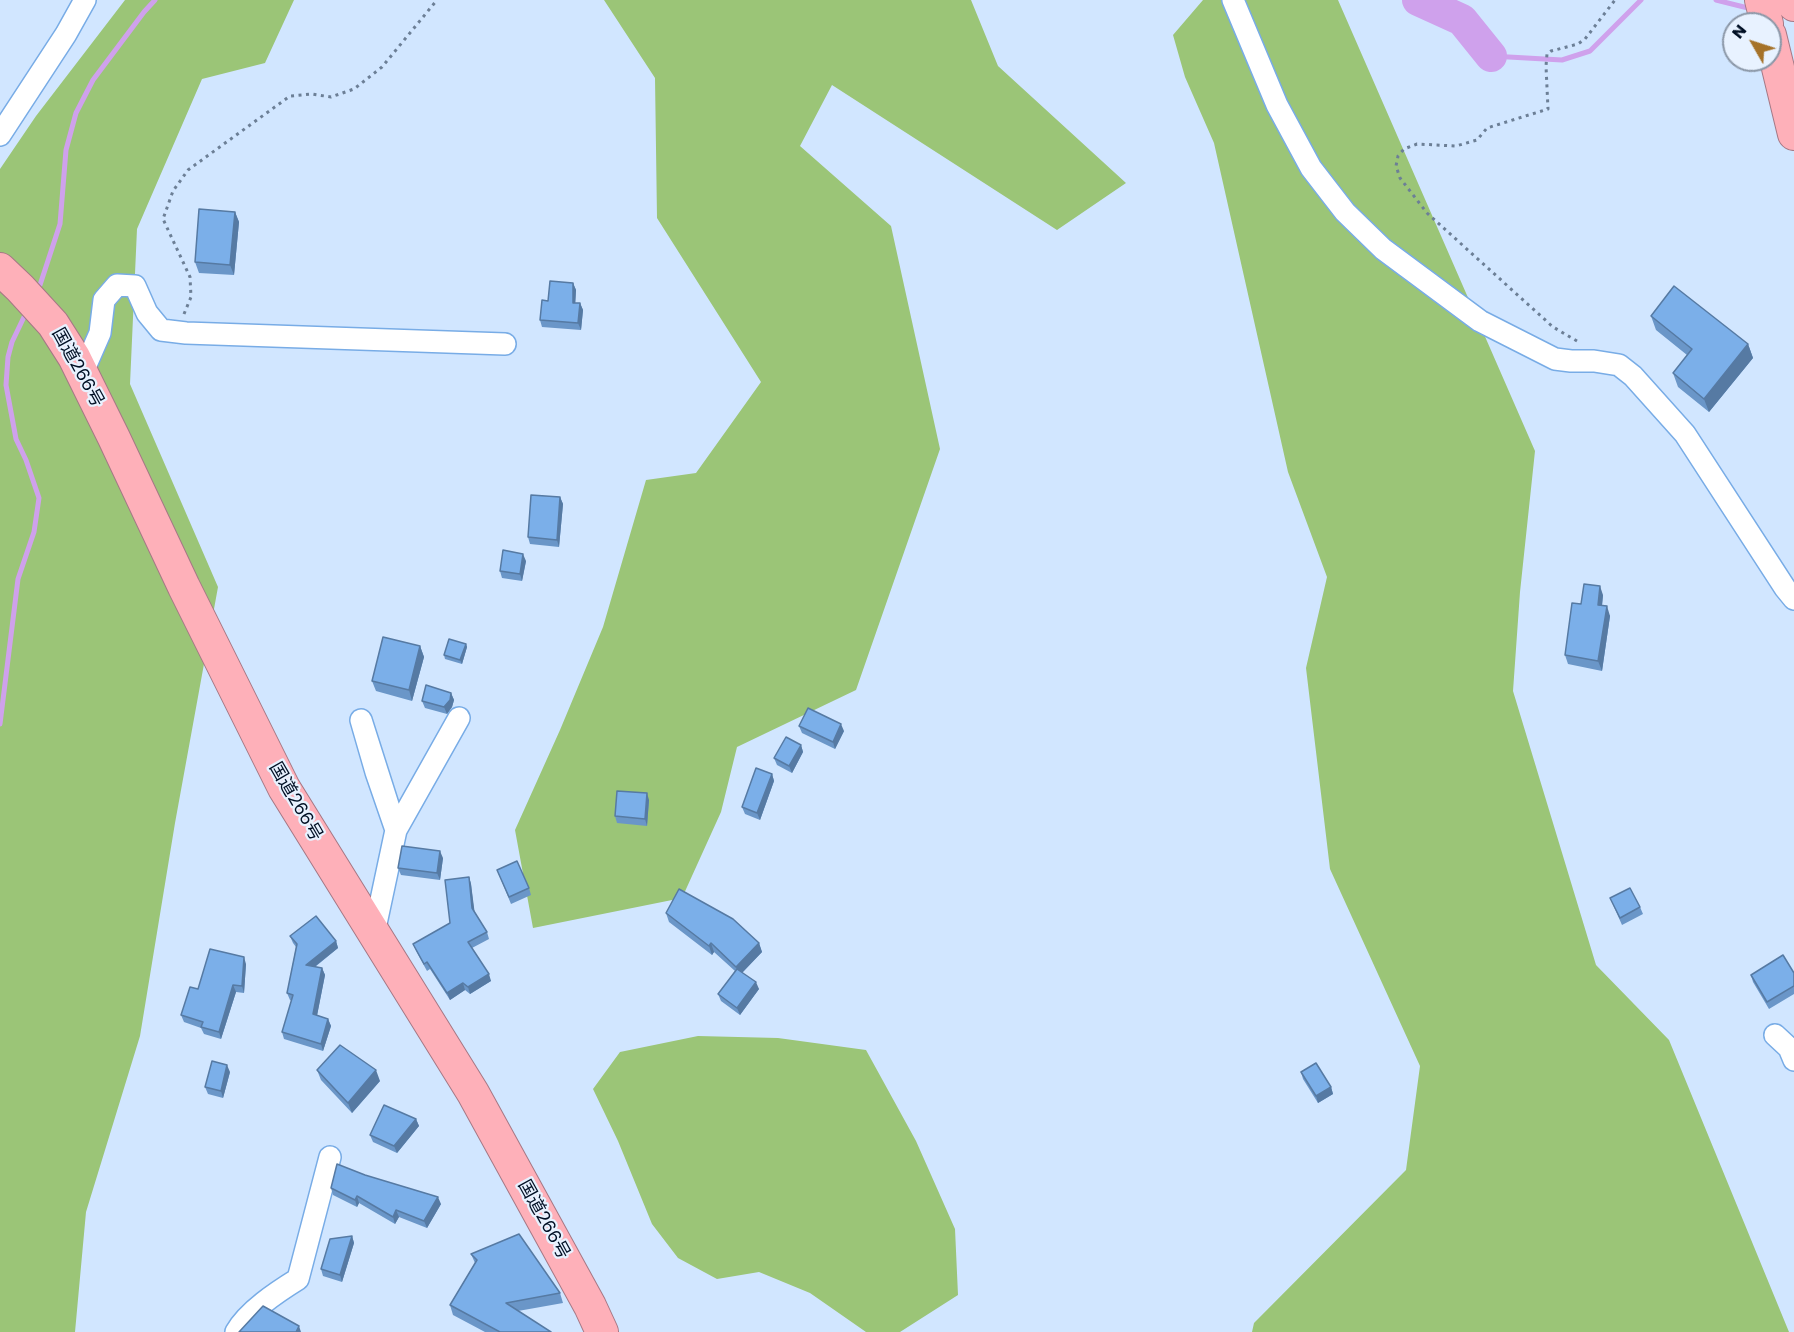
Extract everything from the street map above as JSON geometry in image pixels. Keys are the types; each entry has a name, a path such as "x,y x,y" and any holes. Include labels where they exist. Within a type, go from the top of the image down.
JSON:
{"highway":[{"path":"1792,0 1794,5"},
{"path":"1780,72 1794,134"},
{"name":"国道266号","path":"0,269 53,324 82,374 284,788 473,1093 602,1332"}],"street":[{"path":"0,135 66,34 85,0"},
{"path":"1233,0 1277,105 1311,168 1345,212 1383,249 1480,321 1555,358 1571,362 1594,361 1619,365 1626,370 1685,434 1794,599"},
{"path":"82,374 100,333 104,300 117,285 135,286 147,313 161,330 186,333 505,344"},
{"path":"374,933 396,830 459,718"},
{"path":"1775,1035 1789,1048 1794,1060"},
{"path":"237,1332 241,1324 277,1292 298,1279 330,1157"}],"path":[{"path":"186,333 184,311 190,297 190,277 163,219 173,191 188,170 290,96 312,94 331,97 354,89 382,67 437,0"},
{"path":"1581,343 1553,327 1427,213 1400,178 1396,166 1398,156 1404,149 1417,144 1456,146 1478,141 1487,128 1548,110 1547,54 1578,44 1585,39 1615,0"}],"green space":[{"path":"125,0 294,0 265,63 202,79 137,229 130,384 218,587 175,823 140,1036 86,1212 75,1332 0,1332 0,169 36,116"},
{"path":"604,0 971,0 998,66 1126,183 1057,230 832,85 800,146 891,226 940,449 856,690 737,747 721,812 682,898 533,928 515,830 603,627 646,480 696,473 761,382 657,218 655,78"},
{"path":"1203,0 1338,0 1535,451 1520,592 1513,691 1596,965 1669,1040 1789,1332 1252,1332 1254,1323 1406,1170 1420,1066 1330,869 1306,668 1327,577 1288,472 1214,143 1185,77 1173,35"},
{"path":"698,1036 778,1038 866,1050 916,1141 955,1229 958,1295 900,1332 866,1332 810,1293 759,1272 717,1279 678,1258 652,1224 618,1141 593,1089 620,1052"}],"building":[{"path":"199,209 235,212 230,265 195,262"},
{"path":"550,281 573,283 573,303 580,303 578,323 540,320 542,300 548,301"},
{"path":"1674,286 1748,344 1704,399 1673,373 1692,349 1651,316"},
{"path":"531,495 560,497 557,540 528,537"},
{"path":"503,550 523,554 520,574 500,571"},
{"path":"1584,584 1600,586 1598,605 1607,606 1598,661 1565,655 1572,603 1581,604"},
{"path":"383,637 420,646 409,690 372,681"},
{"path":"449,639 466,644 460,660 444,655"},
{"path":"426,685 451,693 450,700 444,707 422,701"},
{"path":"808,708 841,724 833,742 799,726"},
{"path":"786,737 801,745 789,766 774,758"},
{"path":"756,768 772,774 757,813 742,807"},
{"path":"617,791 647,793 645,819 615,816"},
{"path":"402,846 440,851 437,873 398,868"},
{"path":"517,861 529,888 509,897 497,870"},
{"path":"469,877 472,908 487,932 468,942 489,974 468,987 463,983 447,993 427,962 424,964 413,944 450,923 445,880"},
{"path":"1630,888 1640,907 1620,918 1610,898"},
{"path":"679,889 733,919 759,943 736,967 711,943 709,946 666,913"},
{"path":"316,916 336,941 306,965 322,968 313,1014 328,1019 321,1044 282,1032 293,995 287,993 297,944 290,936"},
{"path":"210,949 244,957 242,986 233,985 219,1032 201,1027 203,1022 181,1015 190,987 198,989"},
{"path":"1783,955 1794,973 1794,986 1767,1002 1751,975"},
{"path":"737,969 756,982 737,1008 718,994"},
{"path":"340,1045 376,1070 348,1103 317,1070"},
{"path":"212,1061 227,1065 221,1091 205,1087"},
{"path":"1316,1063 1331,1087 1316,1096 1301,1072"},
{"path":"384,1105 416,1119 394,1146 370,1135"},
{"path":"337,1164 438,1197 424,1221 396,1210 393,1217 357,1196 355,1200 331,1188"},
{"path":"519,1234 560,1293 506,1303 551,1332 500,1332 450,1305 477,1260 471,1254"},
{"path":"352,1236 340,1275 321,1269 330,1239"},
{"path":"263,1306 299,1326 296,1332 239,1332"}],"waterway":[{"path":"40,285 60,224 66,150 76,113 93,80 155,0"},
{"path":"1418,0 1462,20 1491,56"},
{"path":"1491,56 1562,60 1590,51 1641,0"},
{"path":"1716,0 1752,9"},
{"path":"0,724 18,579 34,532 39,498 16,439 6,385 8,357 12,342 24,317"}]}
